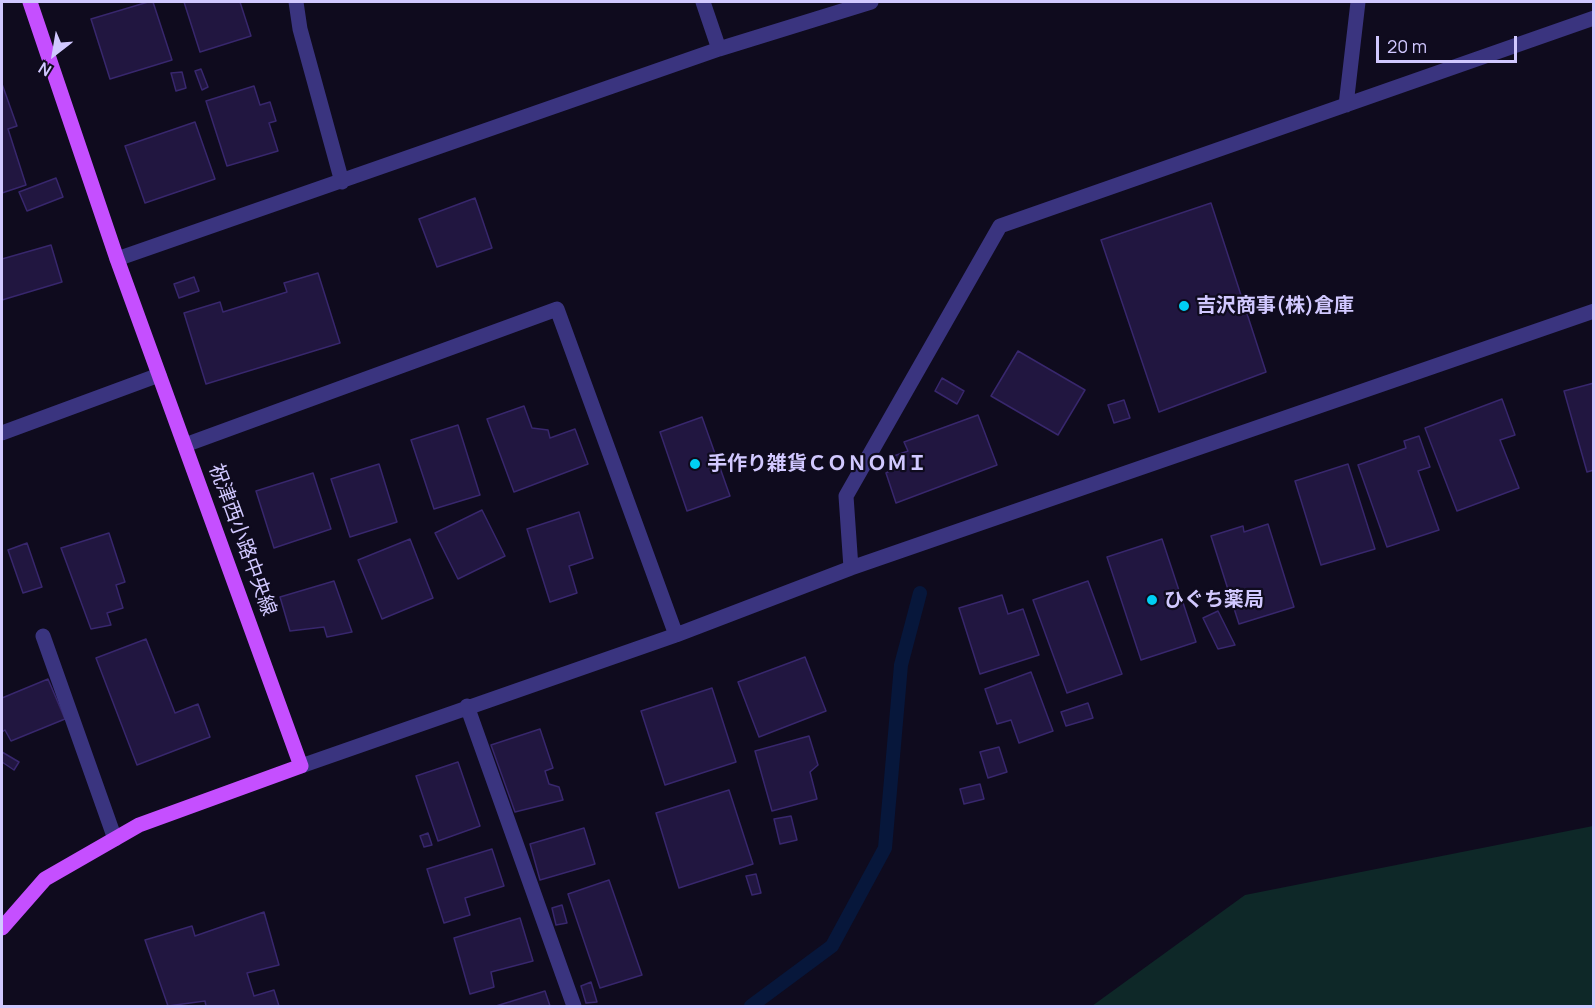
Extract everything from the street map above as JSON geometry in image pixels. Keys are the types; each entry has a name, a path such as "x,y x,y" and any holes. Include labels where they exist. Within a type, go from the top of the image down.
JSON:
{"main road":[{"name":"祝津西小路中央線","path":"30,2 117,259 301,766"},
{"path":"2,928 45,879 139,825 301,766"}],"street":[{"path":"296,2 300,29 342,182"},
{"path":"703,2 719,49"},
{"path":"117,259 719,49 871,2"},
{"path":"1346,105 1358,2"},
{"path":"851,568 846,496 1000,226 1593,18"},
{"path":"185,446 557,309 676,635"},
{"path":"301,766 467,706 676,635 851,568 1593,311"},
{"path":"2,433 159,375"},
{"path":"43,636 115,839"},
{"path":"467,706 574,1006"}],"green space":[{"path":"1593,826 1593,1006 1092,1006 1245,895"}],"building":[{"path":"153,2 172,60 110,79 91,19"},
{"path":"184,2 240,2 251,36 200,52"},
{"path":"201,69 208,87 202,90 195,71"},
{"path":"182,72 186,88 176,91 171,73"},
{"path":"2,84 17,126 8,129 26,185 2,193"},
{"path":"254,86 260,105 270,102 276,121 269,123 278,151 227,166 206,101"},
{"path":"195,122 215,179 145,203 125,146"},
{"path":"56,178 63,197 27,211 19,192"},
{"path":"475,198 492,248 437,267 419,219"},
{"name":"吉沢商事(株)倉庫","path":"1211,203 1266,372 1159,412 1101,240"},
{"path":"51,245 62,282 2,300 2,259"},
{"path":"318,273 340,343 206,384 184,313 220,302 223,312 287,292 284,283"},
{"path":"194,277 199,291 179,298 174,284"},
{"path":"1018,351 1085,390 1058,435 991,396"},
{"path":"942,378 964,391 957,404 935,391"},
{"path":"1594,383 1594,470 1587,472 1564,391"},
{"path":"1502,399 1515,435 1500,440 1519,488 1457,511 1425,428"},
{"path":"1124,400 1130,418 1114,423 1108,405"},
{"path":"524,406 532,428 548,430 550,438 575,429 588,464 514,492 487,419"},
{"path":"978,415 997,465 896,503 886,473 895,468 891,457 908,451 904,442"},
{"name":"手作り雑貨ＣＯＮＯＭＩ","path":"702,417 730,496 687,511 660,432"},
{"path":"458,425 480,495 434,509 411,440"},
{"path":"1419,436 1430,467 1418,471 1439,530 1387,547 1358,465 1406,448 1404,441"},
{"path":"379,464 397,522 350,537 331,479"},
{"path":"1348,464 1375,549 1321,565 1295,481"},
{"path":"313,473 331,529 274,548 256,491"},
{"path":"482,510 505,556 458,579 435,533"},
{"path":"579,512 593,558 569,566 577,593 550,602 527,529"},
{"path":"1268,524 1294,607 1239,624 1211,536 1243,526 1244,532"},
{"path":"109,533 125,582 116,585 123,608 107,613 111,625 91,629 61,548"},
{"path":"410,539 433,598 382,619 358,560"},
{"name":"ひぐち薬局","path":"1162,539 1196,642 1141,660 1107,557"},
{"path":"27,543 42,587 23,593 8,550"},
{"path":"334,581 352,632 327,637 324,627 290,631 280,597"},
{"path":"1088,581 1122,674 1067,693 1033,600"},
{"path":"1002,595 1008,614 1023,609 1039,655 980,674 959,608"},
{"path":"1218,611 1235,645 1218,649 1203,618"},
{"path":"146,639 175,713 198,704 210,737 137,765 96,658"},
{"path":"805,657 826,711 759,737 738,682"},
{"path":"1031,672 1053,731 1019,743 1011,720 997,724 985,689"},
{"path":"48,679 65,719 11,741 5,730 2,732 2,698"},
{"path":"712,688 736,762 665,785 641,711"},
{"path":"1088,703 1093,718 1066,726 1061,712"},
{"path":"540,729 553,768 545,771 549,784 559,787 563,800 515,812 491,745"},
{"path":"809,736 818,765 810,772 817,799 772,811 755,751"},
{"path":"999,747 1007,772 988,778 980,752"},
{"path":"2,752 19,762 14,770 2,762"},
{"path":"458,762 480,826 438,841 416,776"},
{"path":"980,784 984,799 964,804 960,789"},
{"path":"729,790 753,864 679,888 656,813"},
{"path":"791,816 797,840 780,844 774,819"},
{"path":"584,828 595,864 540,880 530,844"},
{"path":"428,833 432,845 424,847 420,836"},
{"path":"492,849 504,886 465,898 470,915 444,923 427,869"},
{"path":"756,874 761,893 752,895 746,876"},
{"path":"609,880 642,975 600,988 568,894"},
{"path":"562,905 567,923 556,925 552,908"},
{"path":"264,912 279,965 247,973 254,996 274,990 279,1006 206,1006 205,1001 168,1006 145,940 192,926 195,936"},
{"path":"520,918 533,961 491,972 494,987 470,994 454,938"},
{"path":"591,982 597,1002 586,1003 581,986"},
{"path":"545,991 550,1006 496,1006"}],"waterway":[{"path":"751,1006 832,946 885,848 901,665 920,593"}],"place":[{"name":"吉沢商事(株)倉庫","path":"1184,306"},
{"name":"手作り雑貨ＣＯＮＯＭＩ","path":"695,464"},
{"name":"ひぐち薬局","path":"1152,600"}]}
